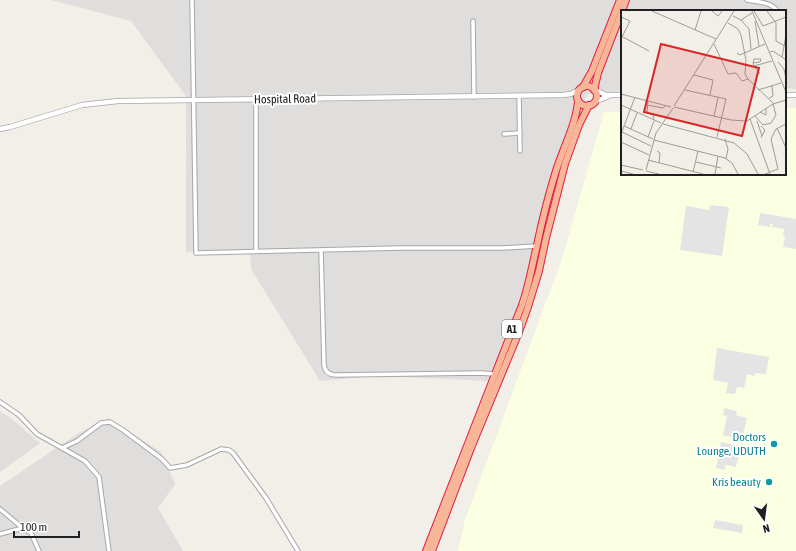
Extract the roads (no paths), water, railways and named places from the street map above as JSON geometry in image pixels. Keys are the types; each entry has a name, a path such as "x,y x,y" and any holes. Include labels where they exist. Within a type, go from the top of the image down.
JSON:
{"highway":[{"path":"620,0 593,70 577,94 578,100 583,105 592,104 597,96 596,79 621,14"},
{"path":"622,10 626,0"},
{"path":"581,88 590,87 596,91"},
{"name":"A1","path":"426,551 526,293 556,168 575,115 578,100"},
{"name":"A1","path":"432,551 471,448 527,310 539,271 565,164 580,122 592,104"}],"street":[{"path":"192,0 196,253 504,248 537,246"},
{"path":"748,0 767,3 776,10"},
{"path":"473,21 474,97"},
{"path":"563,95 574,93 581,88"},
{"path":"596,91 603,94 621,95"},
{"path":"563,95 578,100"},
{"name":"Hospital Road","path":"10,127 60,111 99,102 563,95"},
{"path":"592,104 610,95"},
{"path":"519,96 520,151"},
{"path":"256,99 256,251"},
{"path":"0,129 10,127"},
{"path":"0,133 10,127"},
{"path":"504,134 520,133"},
{"path":"321,250 324,365 330,374 336,376 495,374"},
{"path":"0,402 19,415 37,434 85,461 99,477 109,551"},
{"path":"62,448 77,441 101,423 110,422 162,459 170,468 187,465 218,450 228,450 233,453 266,498 298,551"},
{"path":"0,509 31,533 39,551"},
{"path":"0,534 23,528"}],"place":[{"name":"Doctors Lounge, UDUTH","path":"774,444"},
{"name":"Kris beauty","path":"769,482"}]}
